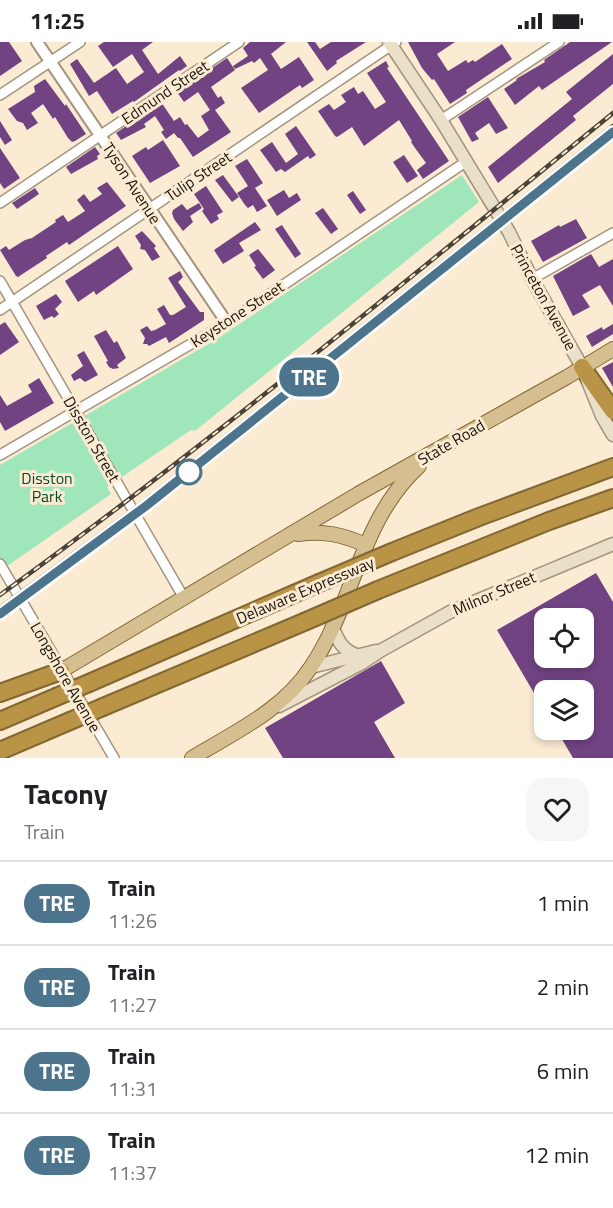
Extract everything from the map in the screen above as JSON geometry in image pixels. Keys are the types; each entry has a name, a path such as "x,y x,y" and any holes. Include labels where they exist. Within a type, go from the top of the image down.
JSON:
{"highway":[{"path":"582,367 613,411"},
{"name":"Delaware Expressway","path":"0,721 392,552 613,466"},
{"name":"Delaware Expressway","path":"0,751 378,590 493,543 613,498"},
{"path":"0,693 61,671"}],"main road":[{"name":"Princeton Avenue","path":"392,43 509,232 532,279 582,367 602,416 613,435"},
{"name":"State Road","path":"61,671 358,494 613,349"},
{"path":"192,758 272,709 311,668 386,504 409,476 438,450"},
{"name":"State Road","path":"290,536 330,532 366,545"},
{"name":"Milnor Street","path":"272,709 340,675 450,612 613,544"},
{"path":"332,626 341,645 356,655"},
{"name":"Milnor Street","path":"311,668 356,655 380,651"}],"street":[{"name":"Tyson Avenue","path":"38,42 227,323"},
{"path":"0,95 80,42"},
{"name":"Edmund Street","path":"0,203 239,42"},
{"path":"441,120 559,42"},
{"name":"Tulip Street","path":"0,310 392,43"},
{"name":"Keystone Street","path":"0,455 227,323 467,161"},
{"path":"532,279 613,233"},
{"name":"Disston Street","path":"0,281 184,598"},
{"name":"Longshore Avenue","path":"0,564 114,758"}],"green space":[{"name":"Disston Park","path":"462,175 479,202 195,431 191,430 107,487 111,494 0,571 0,465 217,339"}],"building":[{"path":"0,42 9,42 22,61 0,76"},
{"path":"104,42 153,42 142,50 158,74 180,56 187,66 112,114 97,91 89,96 70,64 77,59 94,83 116,68 127,84 144,72 132,54 113,67 98,46"},
{"path":"250,42 286,42 271,54 281,69 299,57 314,80 302,88 300,85 259,113 241,88 268,70 260,58 254,63 252,61 235,69 233,66 248,56 243,48"},
{"path":"307,42 315,42 320,49 331,42 366,42 336,61 337,63 327,71"},
{"path":"408,42 455,42 437,54 448,71 466,60 468,63 473,60 475,62 502,44 512,59 466,90 467,93 450,104 434,79 432,80 422,68"},
{"path":"570,42 612,42 542,90 539,86 515,105 504,89"},
{"path":"613,54 613,84 573,116 576,120 498,183 488,167 572,99 566,92"},
{"path":"227,58 235,70 211,87 218,98 221,96 225,103 215,110 231,132 193,157 174,133 166,139 161,132 164,130 155,116 144,124 146,127 121,140 116,133 161,102 174,121 180,117 198,138 209,130 201,116 210,110 198,92 184,102 177,92"},
{"path":"386,61 389,67 387,68 449,161 423,179 417,170 426,163 399,120 364,146 352,127 337,137 335,136 318,111 329,104 334,110 346,102 341,95 354,87 358,94 363,91 375,109 386,102 367,73"},
{"path":"45,79 65,106 66,104 86,134 75,141 72,142 68,138 55,117 53,119 43,104 31,113 38,123 27,130 8,109 35,92 34,86"},
{"path":"488,97 508,128 496,134 489,123 475,133 479,139 472,142 458,117"},
{"path":"0,121 12,140 5,145 0,137"},
{"path":"296,126 316,155 310,159 308,156 285,172 281,169 276,172 260,150 272,142 286,163 298,154 285,134"},
{"path":"163,140 180,166 150,183 132,156 146,147 148,150"},
{"path":"95,147 100,154 97,156 98,159 71,174 66,167"},
{"path":"0,148 20,178 4,189 0,183"},
{"path":"404,155 418,176 407,183 393,162"},
{"path":"247,159 263,183 255,188 267,206 257,212 253,205 248,208 237,193 248,186 235,166"},
{"path":"223,175 239,197 232,202 215,180"},
{"path":"107,182 126,206 69,245 67,242 46,256 47,258 18,277 16,276 0,250 6,246 9,250 32,238 63,215 68,222 85,211 77,200 84,194 90,202 102,194 97,188"},
{"path":"206,186 223,212 217,215 219,219 211,224 194,194"},
{"path":"35,188 39,194 17,209 12,203"},
{"path":"284,190 289,198 297,193 301,200 277,216 267,200"},
{"path":"353,191 366,210 360,214 347,195"},
{"path":"199,203 202,208 190,216 193,222 183,231 174,219 173,210 182,204 187,210"},
{"path":"323,208 338,229 331,234 315,213"},
{"path":"576,219 587,238 543,262 531,241 559,225 560,227"},
{"path":"255,222 261,230 239,243 244,251 223,264 214,250"},
{"path":"282,225 301,254 295,258 275,229"},
{"path":"142,231 156,246 154,248 160,257 152,261 145,250 140,249 141,245 135,236"},
{"path":"118,246 133,269 96,295 94,291 78,302 65,281"},
{"path":"258,249 275,270 263,279 249,255"},
{"path":"591,254 599,267 613,259 613,306 600,285 582,295 590,307 573,316 553,276"},
{"path":"180,271 183,277 178,282 200,312 204,312 204,320 169,343 166,337 149,346 143,344 145,338 140,330 147,326 151,331 166,324 157,309 164,305 170,315 173,315 186,307 168,278"},
{"path":"56,294 62,302 55,309 59,314 54,318 52,316 44,320 36,306"},
{"path":"5,322 19,342 0,355 0,325"},
{"path":"613,324 613,334 592,347 586,336"},
{"path":"106,330 114,343 117,341 126,358 117,365 119,368 109,367 94,336"},
{"path":"84,351 98,375 85,382 80,378 74,381 71,375 83,366 77,355"},
{"path":"613,362 613,387 602,368"},
{"path":"39,378 54,403 5,431 0,422 0,395 7,406 32,392 28,385"},
{"path":"596,573 613,602 613,758 573,758 562,740 594,740 594,680 534,680 534,693 497,630 534,609 534,668 594,668 594,608 535,608"},
{"path":"381,661 405,703 374,722 395,758 283,758 265,728"}],"railway":[{"path":"0,595 233,419 613,113"},
{"path":"0,608 145,501 613,126"}],"train":[{"name":"TRE","path":"0,614 146,506 613,132"}]}
